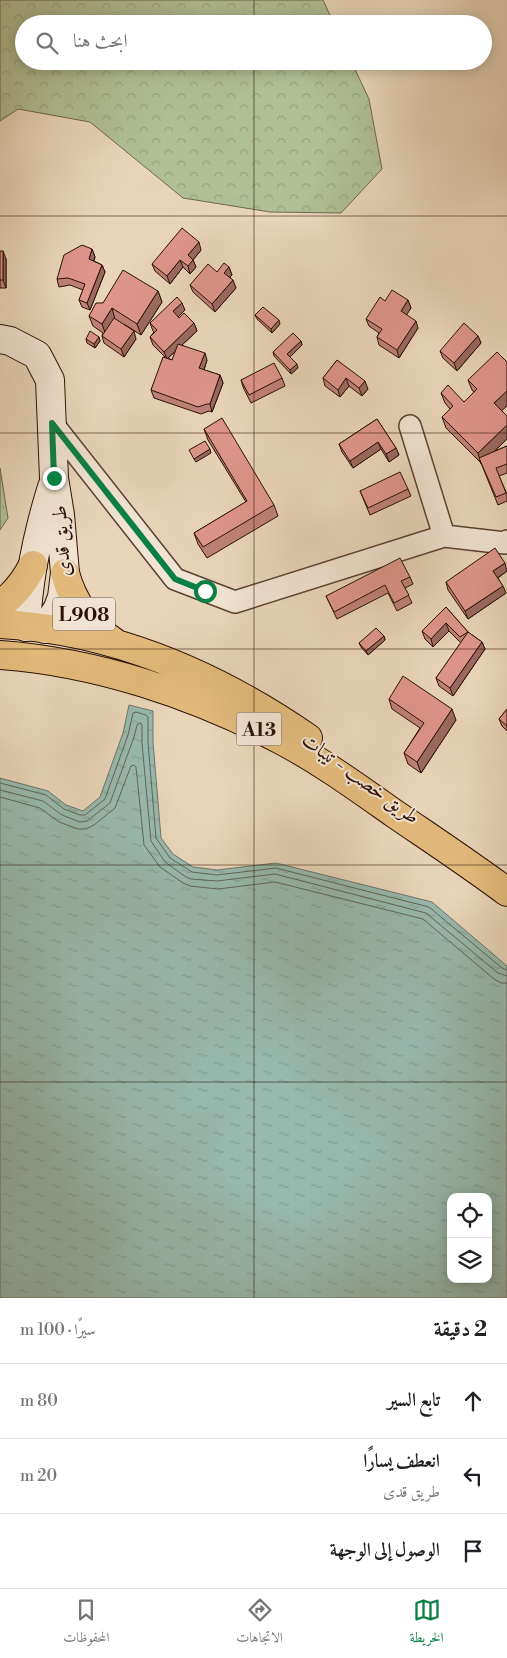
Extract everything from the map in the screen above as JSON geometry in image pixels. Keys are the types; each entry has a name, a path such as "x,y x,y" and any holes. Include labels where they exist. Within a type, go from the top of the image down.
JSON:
{"highway":[{"name":"L908","path":"0,605 16,592 26,579 33,565"},
{"name":"L908","path":"65,573 71,592 82,612 92,625 118,644"},
{"name":"طريق خصب - تيبات","path":"26,630 118,644 150,654 192,671 232,691 273,714 376,786 497,884"},
{"path":"0,655 16,650 26,630"},
{"path":"26,630 37,650 54,662"},
{"name":"طريق خصب - تيبات","path":"0,655 27,657 121,677 206,706 280,740 336,773 497,884"}],"street":[{"name":"طريق قدى","path":"0,339 10,341 37,355 50,380 54,478 60,515 65,573 62,597 55,614 26,630"},
{"path":"52,423 175,579 235,602 444,536 505,543 507,541"},
{"path":"410,426 444,536"},
{"name":"طريق قدى","path":"26,630 33,565 43,516 54,478"}],"green space":[{"path":"0,0 323,0 330,15 15,15 15,70 355,70 369,99 382,169 341,213 270,212 183,198 90,122 18,109 0,121"},
{"path":"0,468 8,518 0,530"}],"water":[{"path":"129,705 153,711 153,742 161,838 173,854 193,867 217,870 276,863 432,902 507,966 507,1298 0,1298 0,778 48,791 66,805 83,811 100,797 123,733"}],"building":[{"path":"182,228 199,242 188,255 193,260 188,266 180,260 167,276 152,264"},
{"path":"82,245 92,249 89,259 102,265 87,303 79,300 85,284 68,278 57,279 64,255"},
{"path":"0,251 3,251 3,280 0,280"},
{"path":"224,263 229,267 224,273 233,280 212,304 190,285 208,264 217,272"},
{"path":"123,270 158,291 137,324 112,308 102,324 89,316 96,303 103,303"},
{"path":"392,290 408,300 401,311 416,321 397,350 377,337 382,329 366,319 380,297 385,301"},
{"path":"177,297 182,303 173,311 179,318 184,313 194,323 164,352 150,337 157,330 150,323"},
{"path":"263,307 279,320 271,329 255,315"},
{"path":"114,318 134,331 121,349 102,336"},
{"path":"464,323 478,336 454,363 440,351"},
{"path":"90,331 99,337 94,344 86,339"},
{"path":"293,333 301,341 287,354 297,364 290,370 273,352"},
{"path":"178,344 205,353 199,368 220,375 210,404 198,407 151,390 163,357 172,360"},
{"path":"497,352 507,362 507,391 494,403 507,416 507,425 478,453 442,417 453,406 441,393 448,385 464,402 477,389 468,380"},
{"path":"337,360 365,381 359,388 346,378 338,390 323,378"},
{"path":"274,363 282,378 249,395 241,380"},
{"path":"222,418 274,505 203,547 194,533 247,501 204,429"},
{"path":"377,419 396,448 386,454 378,442 350,461 339,444"},
{"path":"205,441 210,449 194,459 189,450"},
{"path":"507,446 507,464 496,468 506,493 496,497 479,458"},
{"path":"400,472 408,489 368,508 360,491"},
{"path":"495,548 505,563 493,571 503,586 465,611 446,582"},
{"path":"400,558 410,577 401,581 409,595 394,603 385,585 334,612 326,596"},
{"path":"446,607 468,632 460,637 446,623 431,639 422,631"},
{"path":"376,628 384,636 366,651 359,643"},
{"path":"468,632 482,642 450,688 436,678"},
{"path":"403,676 452,709 417,762 404,753 424,723 389,699"},
{"path":"507,709 507,726 499,719"}],"route":[{"path":"54,478 52,423 175,579 205,591"}]}
